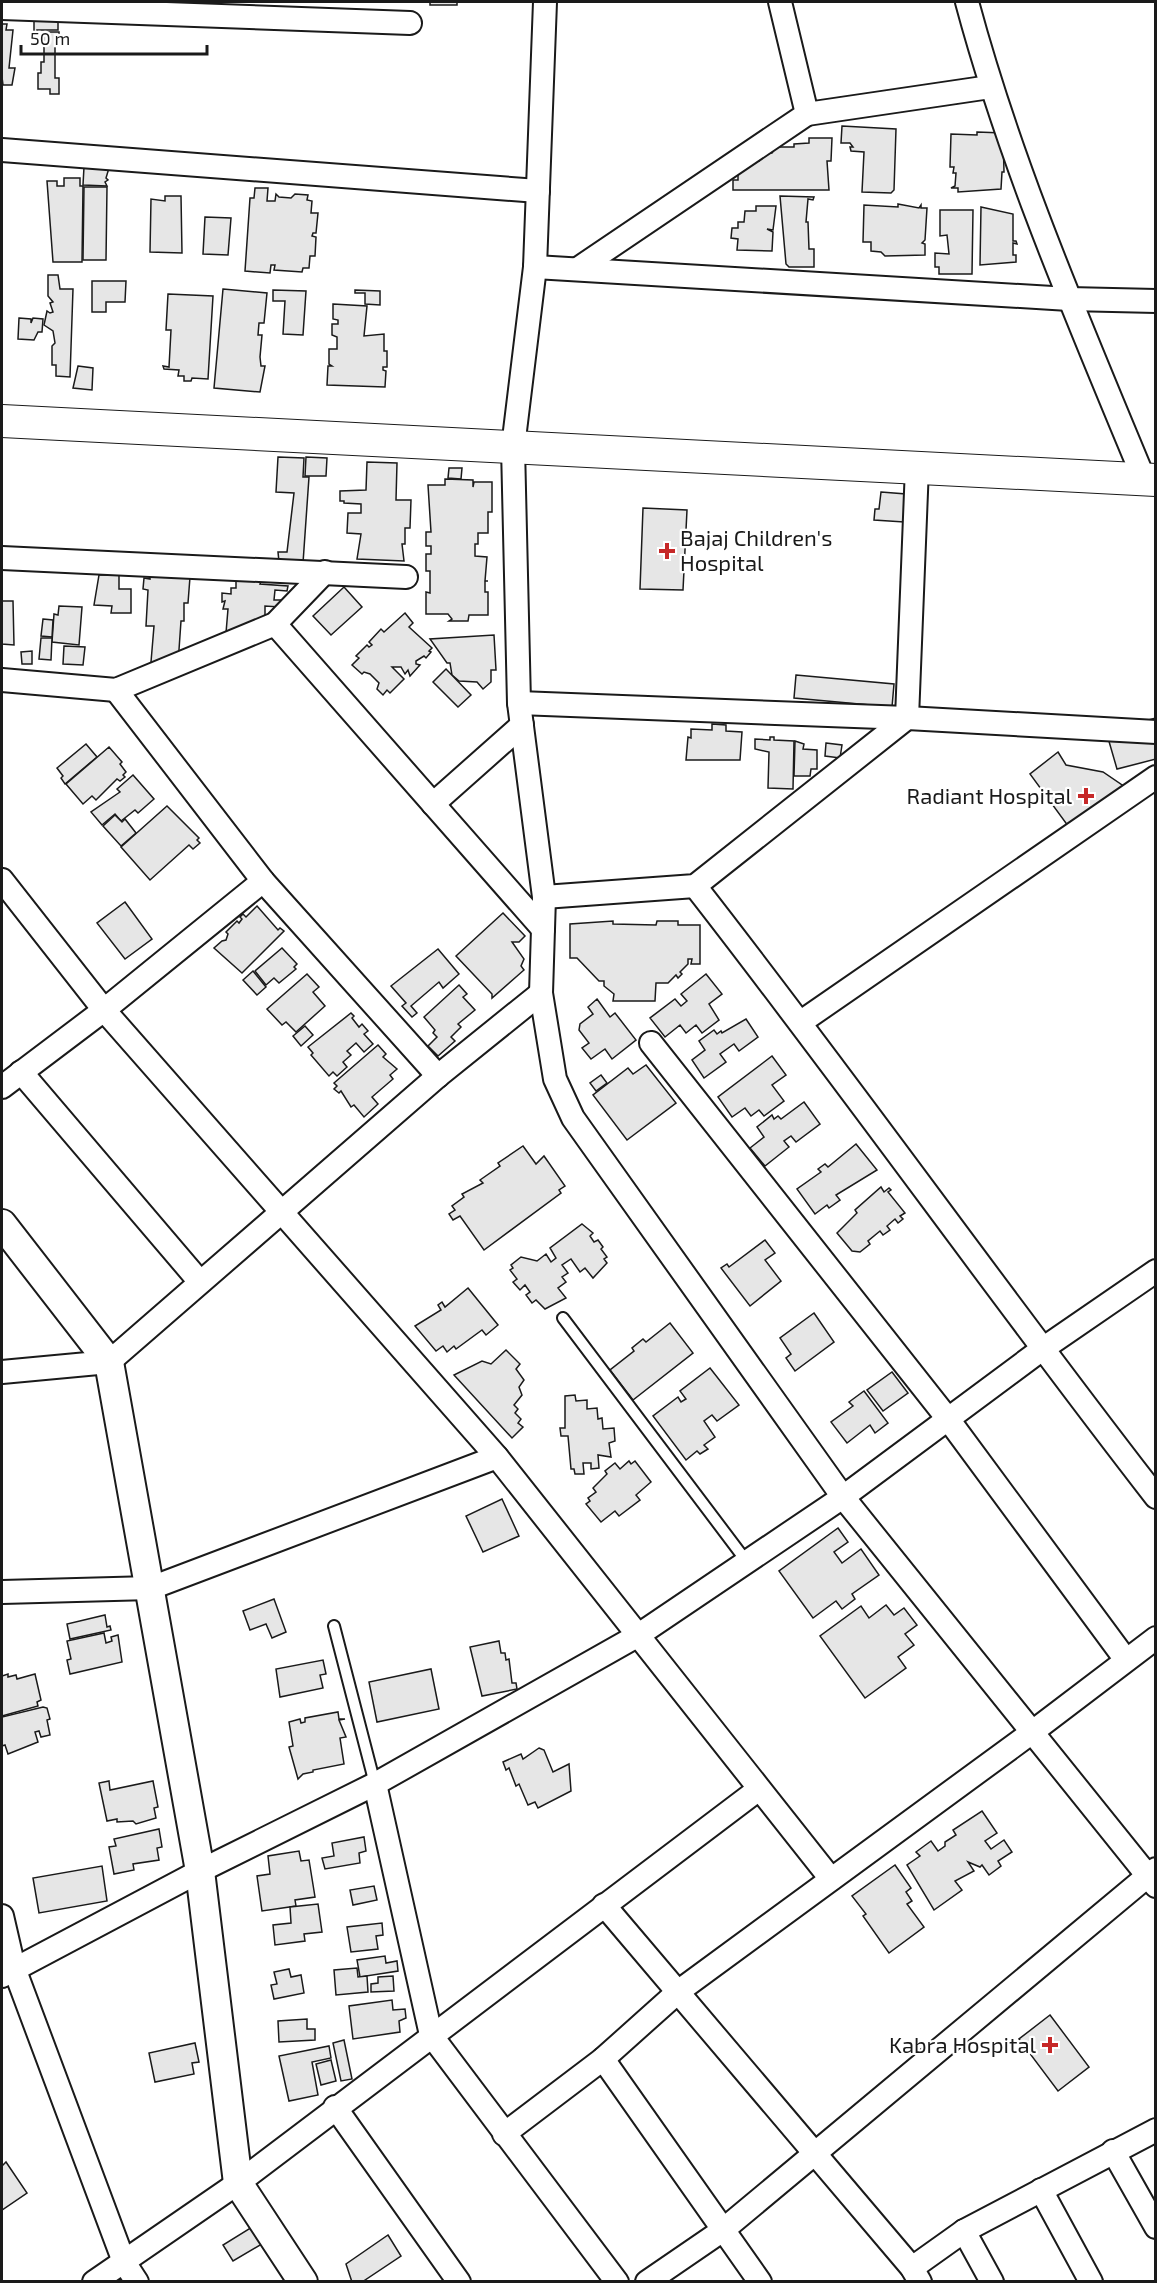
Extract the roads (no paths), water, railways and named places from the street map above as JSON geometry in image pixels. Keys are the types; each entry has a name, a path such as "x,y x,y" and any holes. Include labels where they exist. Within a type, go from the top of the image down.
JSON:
{"main road":[{"path":"2,421 1150,479"}],"street":[{"path":"545,2 535,267 513,447 521,714 544,897 542,993 555,1079 573,1118 843,1497 1031,1733 1153,1877 723,2230 647,2282"},
{"path":"780,2 807,114"},
{"path":"967,2 990,87 1069,299 1150,479"},
{"path":"2,8 410,23"},
{"path":"579,268 807,114 990,87"},
{"path":"2,150 538,191"},
{"path":"535,267 1069,299 1155,301"},
{"path":"544,897 695,886 907,718 917,467"},
{"path":"2,558 406,577"},
{"path":"2,680 116,690 276,624 325,572"},
{"path":"276,624 543,929"},
{"path":"116,690 263,881 438,1076"},
{"path":"433,804 521,714 907,718 1155,732"},
{"path":"801,1022 1155,777"},
{"path":"2,880 104,1010 497,1456 831,1879"},
{"path":"2,1087 104,1010 263,881"},
{"path":"695,886 801,1022 1041,1350 1155,1497"},
{"path":"2,1372 109,1362 438,1076 542,993"},
{"path":"651,1043 948,1419 1126,1660"},
{"path":"21,1072 200,1282"},
{"path":"2,1224 109,1362 200,1871 238,2183 303,2282"},
{"path":"8,1972 200,1871 375,1784 637,1636 843,1497 1041,1350 1155,1271"},
{"path":"2,1592 151,1588 497,1456"},
{"path":"504,2134 603,2059 679,1990 1031,1733 1155,1638"},
{"path":"375,1784 431,2035 617,2282"},
{"path":"94,2282 238,2183 335,2107 759,1789"},
{"path":"604,1905 679,1990 916,2275 964,2231 1155,2130"},
{"path":"2,1916 8,1972 123,2262 137,2282"},
{"path":"603,2059 760,2282"},
{"path":"335,2107 459,2282"},
{"path":"1113,2151 1155,2227"},
{"path":"1041,2190 1091,2282"},
{"path":"964,2231 992,2282"}],"lane":[{"path":"563,1318 747,1562"},
{"path":"334,1626 375,1784"}],"place":[{"name":"Bajaj Children's Hospital","path":"667,551"},
{"name":"Radiant Hospital","path":"1086,796"},
{"name":"Kabra Hospital","path":"1050,2045"}]}
